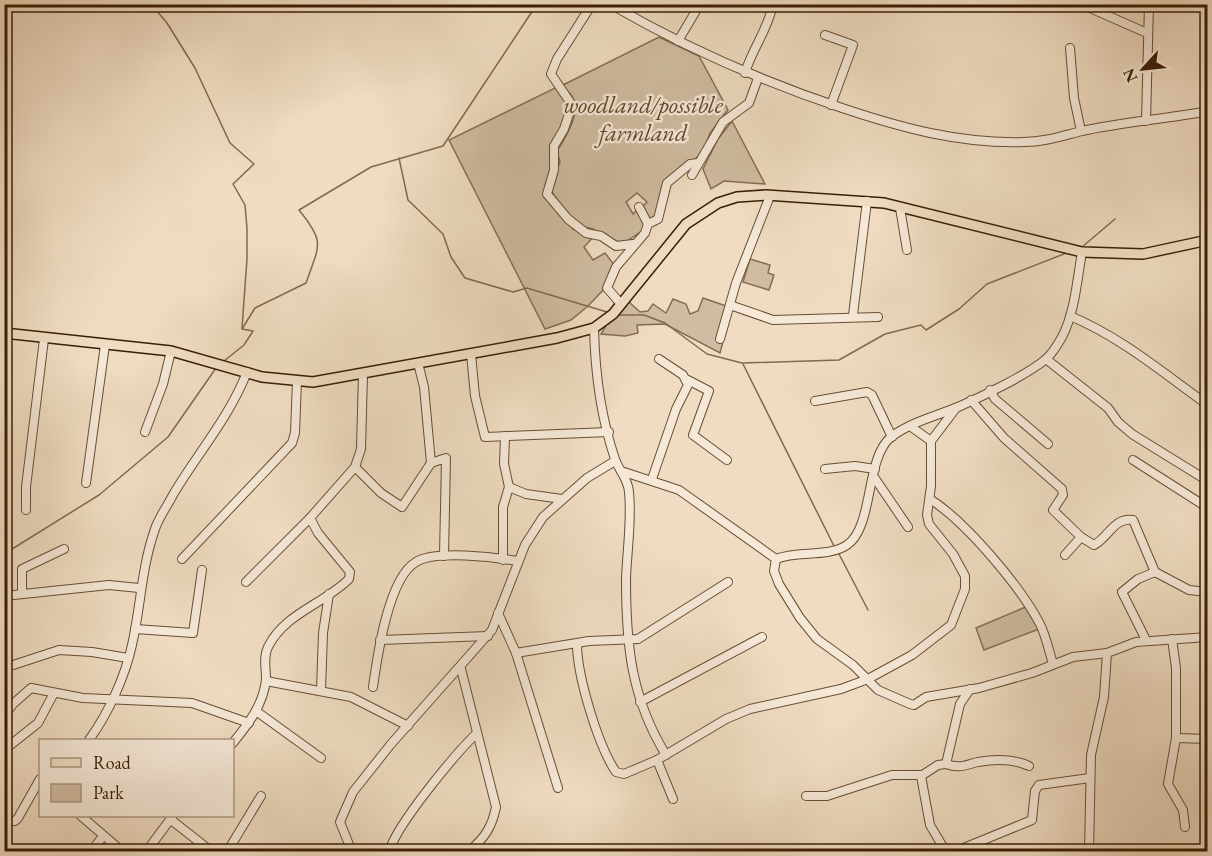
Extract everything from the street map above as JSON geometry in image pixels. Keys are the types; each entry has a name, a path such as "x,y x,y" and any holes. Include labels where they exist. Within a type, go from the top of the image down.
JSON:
{"main road":[{"path":"4,333 171,351 262,377 297,381 363,374 471,354 557,338 594,328 621,304 660,254 698,215 718,203 737,197 770,195 867,201 1083,252 1143,254 1208,240"}],"street":[{"path":"592,4 557,59 551,74 572,105 564,129 554,146 554,170 547,194 568,219 586,233 601,236 616,246 633,244"},
{"path":"610,4 678,41 745,73 831,105 903,128 957,139 1024,142 1048,140 1081,131 1208,111"},
{"path":"678,41 700,4"},
{"path":"745,73 750,56 764,33 773,4"},
{"path":"1082,4 1147,33"},
{"path":"1146,121 1149,4"},
{"path":"825,35 853,45 831,105"},
{"path":"1070,48 1074,98 1081,131"},
{"path":"692,175 723,122 749,103 758,78"},
{"path":"621,304 607,288 616,267 633,244 645,233 648,224 658,219 667,183 690,164 698,163"},
{"path":"720,339 770,195"},
{"path":"853,315 867,201"},
{"path":"639,207 648,224"},
{"path":"900,208 908,250"},
{"path":"776,559 789,554 836,550 850,543 860,527 884,445 892,437 910,426 956,408 1046,359 1063,335 1070,316 1083,252"},
{"path":"730,305 773,320 853,315 878,316"},
{"path":"1070,316 1092,325 1126,345 1208,405"},
{"path":"594,328 595,363 609,432 615,461 624,472 630,502 626,580 631,668 640,702 666,755"},
{"path":"26,510 26,487 44,339"},
{"path":"86,483 105,345"},
{"path":"146,432 163,384 171,351"},
{"path":"471,354 475,396 484,435 609,432"},
{"path":"659,359 688,380 709,391 693,435 726,460"},
{"path":"1046,359 1108,408 1118,422 1132,434 1208,481"},
{"path":"418,363 424,387 431,463"},
{"path":"90,739 112,700 128,658 135,629 139,588 155,528 182,480 230,409 247,372"},
{"path":"246,582 310,518 355,467 361,448 363,374"},
{"path":"652,479 688,380"},
{"path":"183,559 292,443 297,381"},
{"path":"990,390 994,399 1048,444"},
{"path":"815,401 867,392 872,395 892,437"},
{"path":"971,400 1004,438 1062,489 1063,495 1053,510 1081,537 1094,545 1114,525 1123,520 1133,520 1155,572 1188,590 1208,592"},
{"path":"577,644 588,700 608,761 615,772 624,774 657,760 726,719 750,709 841,689 868,680 912,655 950,628 964,590 964,576 960,567 929,524 927,515 930,499 931,441 956,408"},
{"path":"910,426 931,441"},
{"path":"503,560 503,507 509,487 504,464 505,436"},
{"path":"355,467 381,493 402,507 431,463 446,458 444,556"},
{"path":"1133,460 1207,507"},
{"path":"352,852 340,829 342,815 354,792 442,686 461,669 488,636 517,561 533,530 562,499 586,478 615,461"},
{"path":"825,469 864,466 875,473 908,527"},
{"path":"624,472 652,479 697,500 740,535 776,559"},
{"path":"509,487 526,494 562,499"},
{"path":"930,499 963,527 1029,605 1041,627 1053,664"},
{"path":"234,742 256,711 266,681 266,649 275,634 289,620 349,579 350,572 318,533 310,518"},
{"path":"1065,555 1081,537"},
{"path":"22,594 22,569 64,549"},
{"path":"373,687 380,640 391,604 410,566 424,559 444,556 517,561"},
{"path":"776,559 774,571 800,618 818,639 840,654 884,694 914,705 926,697 970,689 1032,673 1073,657 1107,652 1146,640 1208,637"},
{"path":"135,629 193,633 202,570"},
{"path":"1146,640 1122,592 1138,579 1155,572"},
{"path":"516,653 577,644 629,640 648,634 728,582"},
{"path":"4,596 104,585 139,588"},
{"path":"321,690 323,633 329,594"},
{"path":"498,613 516,653 558,788"},
{"path":"380,640 488,636"},
{"path":"640,702 762,637"},
{"path":"1172,639 1176,668 1176,738 1168,784 1183,810 1185,827"},
{"path":"4,668 59,650 92,652 128,658"},
{"path":"1089,852 1091,755 1104,697 1107,652"},
{"path":"461,669 496,807 492,825 482,840 468,852"},
{"path":"266,681 351,697 408,726"},
{"path":"4,716 30,688 112,700 192,703 249,723"},
{"path":"946,764 960,704 970,689"},
{"path":"4,750 38,723 54,693"},
{"path":"950,693 960,700 960,704"},
{"path":"256,711 321,758"},
{"path":"389,852 402,824 463,746 477,733"},
{"path":"1176,738 1208,739"},
{"path":"657,760 673,799"},
{"path":"806,796 827,796 892,775 921,775 939,765 946,764 959,769 977,762 1012,761 1029,766"},
{"path":"921,775 930,825 946,852"},
{"path":"954,852 1032,820 1035,791 1039,785 1090,778"},
{"path":"4,822 15,821 18,818 39,784"},
{"path":"227,852 261,796"},
{"path":"86,817 123,852"},
{"path":"146,852 172,817 212,852"},
{"path":"91,852 104,836"}],"green space":[{"name":"woodland/possible farmland","path":"659,37 699,56 728,110 710,133 703,152 661,189 658,215 650,220 643,206 647,202 637,193 626,202 633,214 638,209 646,223 642,231 621,245 593,229 573,224 550,189 560,162 557,151 567,135 575,107 568,92 559,87"},
{"name":"woodland/possible farmland","path":"555,88 565,93 570,101 552,153 553,167 546,182 548,195 573,229 594,236 584,247 593,260 605,253 615,266 605,288 588,306 571,320 545,329 449,140"},
{"path":"732,121 765,184 724,181 711,189 703,169 718,139"},
{"path":"750,259 770,265 768,273 774,275 769,290 743,282"},
{"path":"703,298 732,308 720,353 665,324 637,325 638,333 625,336 601,334 607,324 629,302 640,312 648,311 653,304 666,313 673,299 686,304 690,314 698,311"},
{"path":"1028,606 1039,629 984,650 976,628"}],"waterway":[{"path":"151,4 167,23 195,68 230,143 254,164 233,184 245,205 247,228 242,328"},
{"path":"224,361 244,345 253,331 242,329 255,308 306,283 318,245 313,230 299,210 371,167 443,146 537,4"},
{"path":"399,158 408,200 443,234 451,257 465,278 513,292 527,288 607,312"},
{"path":"1082,247 1115,219"},
{"path":"617,315 644,315 665,323 707,354 742,363 839,360 885,334 921,325 926,330 959,309 987,284 1069,252"},
{"path":"743,364 835,548"},
{"path":"4,554 99,495 168,437 216,368"},
{"path":"838,552 868,610"}]}
